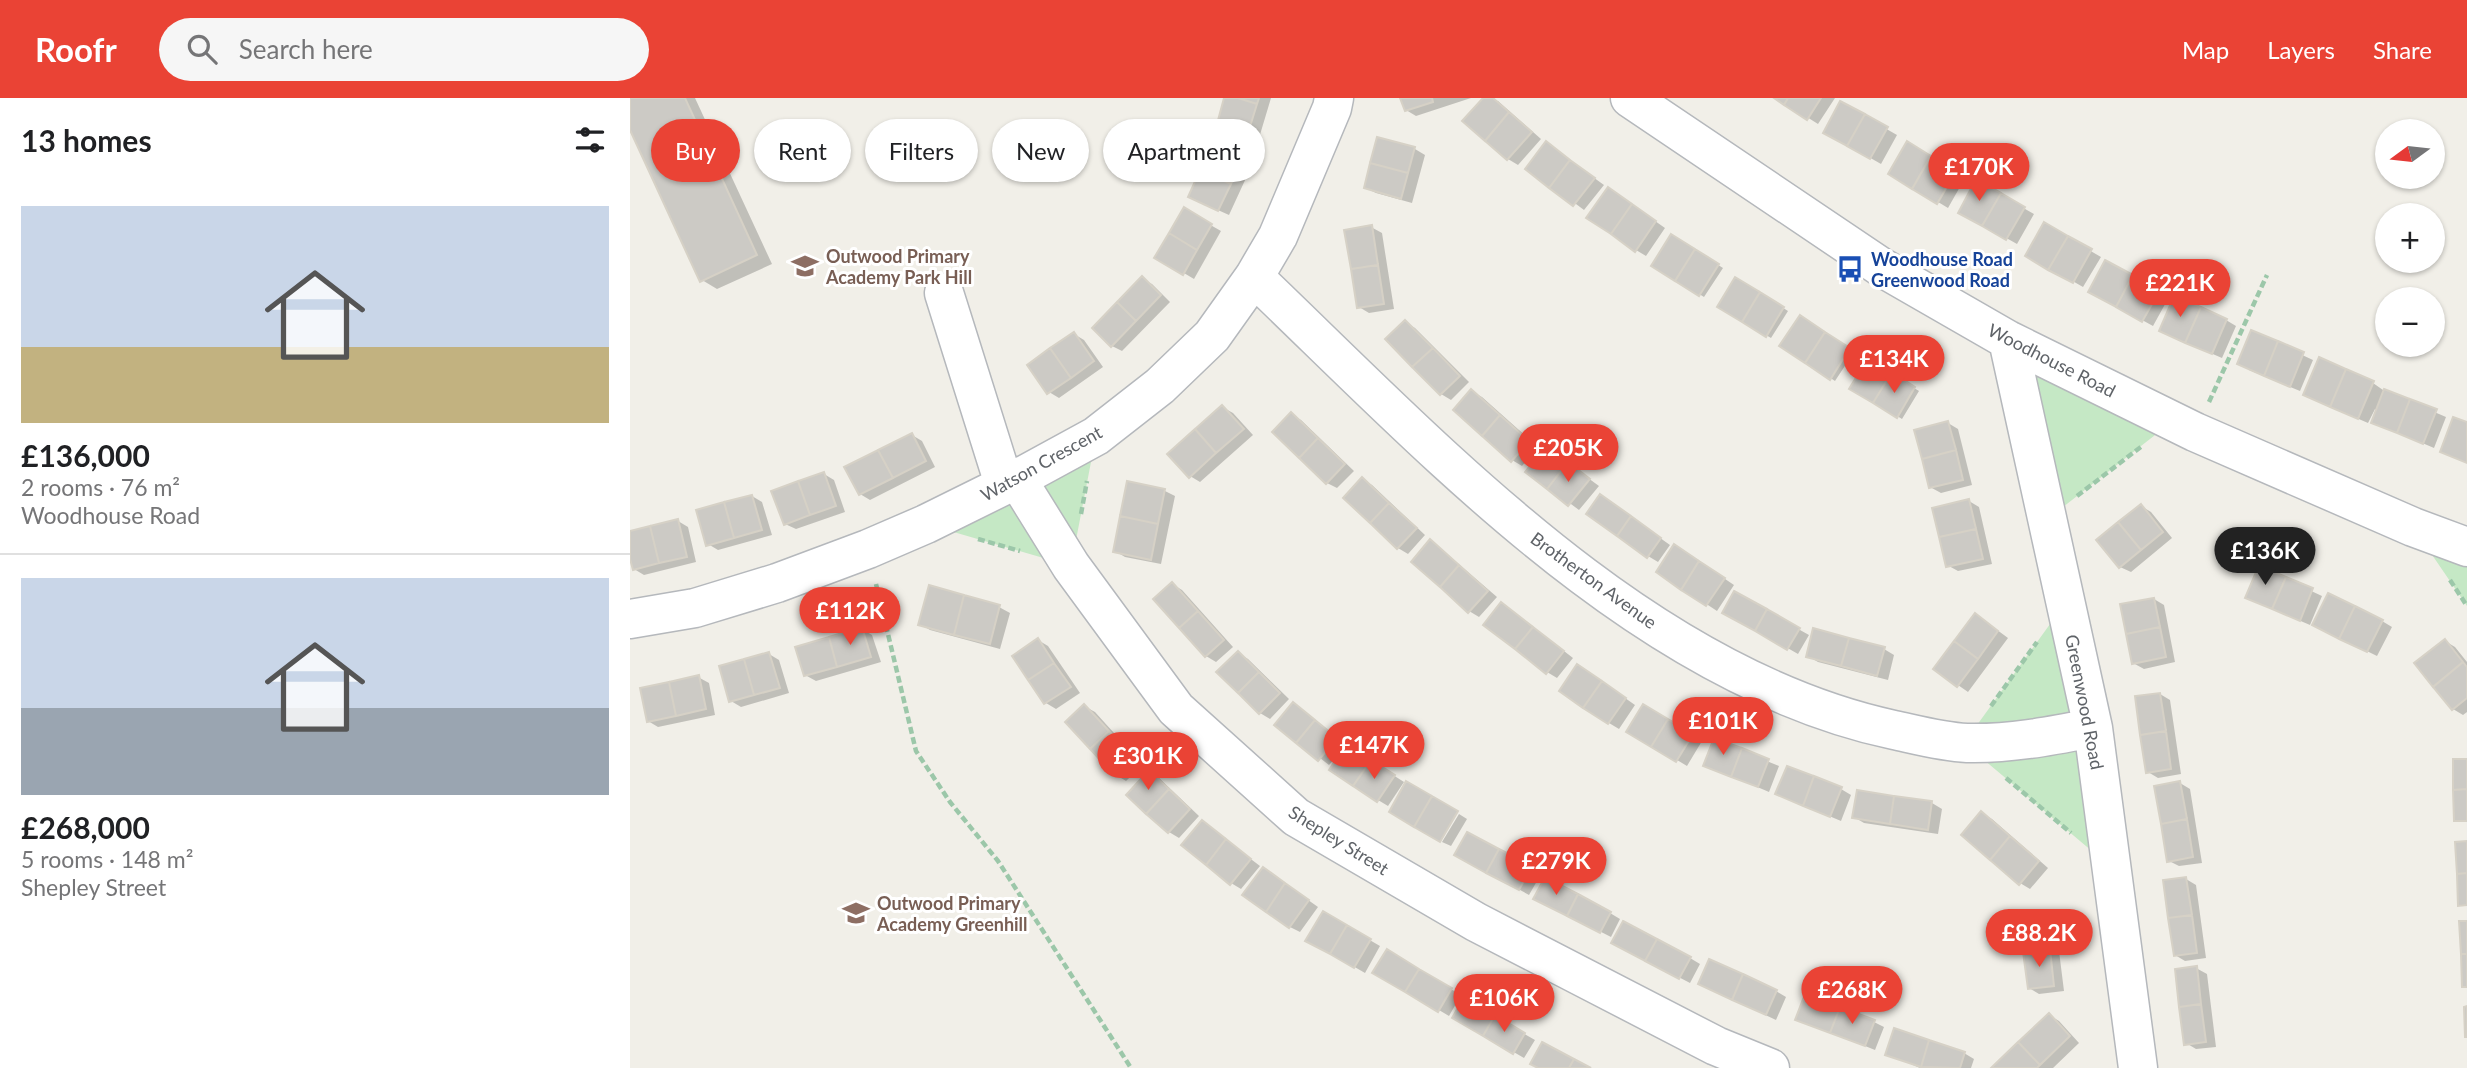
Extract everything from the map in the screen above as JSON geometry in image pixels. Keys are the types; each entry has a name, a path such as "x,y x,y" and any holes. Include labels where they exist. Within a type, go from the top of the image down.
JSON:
{"street":[{"name":"Watson Crescent","path":"630,619 695,608 777,583 868,549 1011,482 1096,436 1160,386 1212,336 1254,277 1278,236 1297,194 1334,98"},
{"name":"Woodhouse Road","path":"1630,98 1881,268 2008,340 2184,427 2413,527 2467,547"},
{"name":"Brotherton Avenue","path":"1254,277 1511,519 1638,616 1739,676 1862,723 1965,743 2029,740 2092,728"},
{"name":"Shepley Street","path":"944,293 1011,482 1176,709 1296,817 1476,922 1716,1046 1770,1068"},
{"name":"Greenwood Road","path":"2008,340 2049,518 2092,728 2138,1068"}],"path":[{"path":"2049,518 2184,427 2267,275"},
{"path":"868,549 916,751 950,802 998,861 1131,1068"}],"green space":[{"path":"2008,340 2173,421 2049,518"},
{"path":"1096,436 1071,566 926,524"},
{"path":"2413,527 2467,547 2467,606"},
{"path":"2066,602 2112,868 1964,743"}],"building":[{"path":"630,98 685,98 695,119 651,119 651,176 630,130"},
{"path":"1224,98 1238,98 1257,104 1252,119 1218,119"},
{"path":"1238,98 1259,98 1257,104"},
{"path":"1400,98 1432,98 1433,102 1405,111"},
{"path":"1483,98 1493,98 1509,112 1485,141 1462,121"},
{"path":"1774,98 1788,98 1784,105"},
{"path":"1788,98 1821,98 1807,120 1784,105"},
{"path":"1840,101 1865,114 1847,146 1823,133"},
{"path":"1509,112 1532,132 1507,160 1485,141"},
{"path":"1865,114 1888,127 1870,159 1847,146"},
{"path":"1377,137 1415,147 1408,173 1370,163"},
{"path":"1546,141 1570,160 1549,188 1525,169"},
{"path":"1907,141 1931,156 1912,189 1888,174"},
{"path":"1931,156 1956,171 1937,204 1912,189"},
{"path":"1570,160 1595,178 1573,206 1549,188"},
{"path":"1370,163 1408,173 1401,199 1364,188"},
{"path":"1976,179 2001,193 1982,226 1958,213"},
{"path":"654,182 724,182 757,255 700,282"},
{"path":"1195,182 1231,184 1218,211 1188,197"},
{"path":"1608,187 1632,204 1611,234 1586,218"},
{"path":"2001,193 2025,207 2006,240 1982,226"},
{"path":"1632,204 1656,221 1635,252 1611,234"},
{"path":"1184,207 1212,224 1197,250 1169,233"},
{"path":"2044,222 2068,236 2048,270 2025,256"},
{"path":"1372,225 1378,265 1351,269 1344,230"},
{"path":"1169,233 1197,250 1183,275 1154,258"},
{"path":"1671,234 1695,249 1675,281 1651,266"},
{"path":"2068,236 2092,249 2073,283 2048,270"},
{"path":"1695,249 1719,264 1699,296 1675,281"},
{"path":"2105,260 2133,275 2116,307 2088,292"},
{"path":"1378,265 1384,304 1357,308 1351,269"},
{"path":"2133,275 2160,290 2142,322 2116,307"},
{"path":"1142,276 1161,295 1136,321 1117,302"},
{"path":"1735,277 1760,292 1742,322 1717,307"},
{"path":"1760,292 1784,307 1766,337 1742,322"},
{"path":"2174,296 2201,307 2185,343 2159,331"},
{"path":"1117,302 1136,321 1111,347 1092,328"},
{"path":"2201,307 2227,319 2212,354 2185,343"},
{"path":"1800,315 1825,332 1805,363 1779,346"},
{"path":"1405,320 1433,348 1412,367 1385,339"},
{"path":"2251,330 2278,341 2264,376 2237,364"},
{"path":"1074,332 1094,361 1071,378 1050,348"},
{"path":"1825,332 1850,348 1830,380 1805,363"},
{"path":"2278,341 2304,352 2290,387 2264,376"},
{"path":"1050,348 1071,378 1047,394 1027,365"},
{"path":"1433,348 1460,376 1440,395 1412,367"},
{"path":"2319,357 2346,369 2330,407 2303,395"},
{"path":"1868,358 1892,372 1873,403 1849,389"},
{"path":"2346,369 2374,381 2358,419 2330,407"},
{"path":"1892,372 1915,387 1897,418 1873,403"},
{"path":"1471,389 1500,415 1482,436 1453,410"},
{"path":"2384,389 2410,399 2397,433 2371,423"},
{"path":"2410,399 2437,409 2423,444 2397,433"},
{"path":"1222,405 1244,429 1216,453 1195,429"},
{"path":"1291,412 1318,438 1299,458 1272,432"},
{"path":"1500,415 1529,441 1511,462 1482,436"},
{"path":"2453,417 2467,422 2467,463 2440,452"},
{"path":"1948,421 1956,450 1922,459 1914,430"},
{"path":"1195,429 1216,453 1189,478 1167,454"},
{"path":"912,433 926,461 893,478 878,450"},
{"path":"1318,438 1345,464 1326,484 1299,458"},
{"path":"1546,446 1568,462 1547,489 1525,472"},
{"path":"878,450 893,478 859,495 844,467"},
{"path":"1956,450 1963,480 1929,488 1922,459"},
{"path":"1568,462 1590,479 1568,506 1547,489"},
{"path":"824,472 836,506 810,515 798,481"},
{"path":"1362,477 1389,503 1370,523 1343,498"},
{"path":"798,481 810,515 784,525 771,491"},
{"path":"1127,481 1165,489 1158,524 1120,516"},
{"path":"1600,494 1631,516 1617,536 1586,514"},
{"path":"752,495 762,530 734,538 724,502"},
{"path":"1969,499 1976,529 1939,537 1932,508"},
{"path":"724,502 734,538 706,546 696,510"},
{"path":"1389,503 1417,528 1397,549 1370,523"},
{"path":"2141,504 2163,532 2141,550 2118,522"},
{"path":"1120,516 1158,524 1151,560 1113,552"},
{"path":"1631,516 1661,538 1647,558 1617,536"},
{"path":"678,519 687,557 659,563 650,526"},
{"path":"2118,522 2141,550 2119,568 2096,540"},
{"path":"650,526 659,563 633,570 630,559 630,531"},
{"path":"1976,529 1983,559 1946,567 1939,537"},
{"path":"1430,539 1459,565 1440,587 1411,562"},
{"path":"1674,544 1699,561 1681,590 1656,572"},
{"path":"1699,561 1725,578 1706,606 1681,590"},
{"path":"1459,565 1488,591 1468,613 1440,587"},
{"path":"2259,565 2286,577 2272,609 2245,598"},
{"path":"2286,577 2313,588 2300,621 2272,609"},
{"path":"1172,582 1198,611 1179,628 1153,599"},
{"path":"929,585 964,595 954,635 918,625"},
{"path":"1734,591 1767,609 1755,631 1722,613"},
{"path":"2328,593 2355,606 2339,639 2312,625"},
{"path":"964,595 1000,605 990,644 954,635"},
{"path":"2154,598 2160,627 2126,634 2120,604"},
{"path":"1501,602 1533,627 1515,649 1483,625"},
{"path":"2355,606 2383,620 2367,652 2339,639"},
{"path":"1767,609 1800,628 1787,650 1755,631"},
{"path":"1198,611 1224,640 1205,657 1179,628"},
{"path":"1975,613 1998,631 1978,659 1954,641"},
{"path":"862,627 871,657 837,667 829,637"},
{"path":"1533,627 1564,651 1546,674 1515,649"},
{"path":"2160,627 2166,657 2132,664 2126,634"},
{"path":"1813,628 1849,638 1841,666 1806,657"},
{"path":"829,637 837,667 804,676 795,647"},
{"path":"1038,638 1054,663 1028,680 1012,656"},
{"path":"1849,638 1885,647 1877,676 1841,666"},
{"path":"2445,639 2463,662 2433,687 2414,663"},
{"path":"1954,641 1978,659 1957,687 1933,669"},
{"path":"1238,651 1259,672 1238,693 1216,672"},
{"path":"769,652 780,688 754,695 744,659"},
{"path":"744,659 754,695 729,702 719,666"},
{"path":"2463,662 2467,667 2467,698 2452,710 2433,687"},
{"path":"1054,663 1071,687 1044,704 1028,680"},
{"path":"1577,664 1602,681 1583,708 1559,691"},
{"path":"1259,672 1280,693 1259,714 1238,693"},
{"path":"699,675 706,709 676,716 669,682"},
{"path":"1602,681 1626,698 1608,724 1583,708"},
{"path":"669,682 676,716 647,722 640,688"},
{"path":"2160,693 2166,731 2140,735 2135,696"},
{"path":"1293,702 1315,720 1296,743 1274,725"},
{"path":"1084,704 1109,731 1090,749 1065,722"},
{"path":"1643,704 1668,719 1651,747 1626,732"},
{"path":"1668,719 1693,734 1676,762 1651,747"},
{"path":"1315,720 1337,738 1318,761 1296,743"},
{"path":"1109,731 1134,758 1115,776 1090,749"},
{"path":"2166,731 2171,769 2146,773 2140,735"},
{"path":"1714,738 1742,748 1731,777 1703,766"},
{"path":"1346,744 1371,760 1353,786 1329,770"},
{"path":"1742,748 1769,759 1758,787 1731,777"},
{"path":"2453,759 2467,759 2467,789 2453,790"},
{"path":"1371,760 1395,775 1377,802 1353,786"},
{"path":"1787,766 1814,776 1803,806 1775,794"},
{"path":"1149,770 1169,789 1146,814 1126,795"},
{"path":"1814,776 1842,787 1830,817 1803,806"},
{"path":"1406,781 1432,796 1414,827 1389,812"},
{"path":"2180,781 2187,819 2161,824 2154,786"},
{"path":"1169,789 1190,809 1168,833 1146,814"},
{"path":"2467,789 2467,821 2454,821 2453,790"},
{"path":"1857,790 1894,796 1890,824 1852,818"},
{"path":"1432,796 1458,811 1440,842 1414,827"},
{"path":"1894,796 1932,801 1928,830 1890,824"},
{"path":"1981,811 2010,836 1990,860 1961,835"},
{"path":"2187,819 2193,857 2167,862 2161,824"},
{"path":"1202,820 1226,839 1206,865 1181,845"},
{"path":"1467,832 1499,849 1486,873 1454,855"},
{"path":"2010,836 2039,861 2019,885 1990,860"},
{"path":"1226,839 1251,859 1230,885 1206,865"},
{"path":"2467,841 2467,873 2457,874 2455,842"},
{"path":"1499,849 1532,866 1519,890 1486,873"},
{"path":"1263,867 1285,883 1266,912 1242,895"},
{"path":"2467,873 2467,905 2458,906 2457,874"},
{"path":"1545,877 1578,894 1567,916 1533,899"},
{"path":"2186,877 2192,915 2168,918 2163,880"},
{"path":"1285,883 1309,900 1289,928 1266,912"},
{"path":"1578,894 1611,912 1600,933 1567,916"},
{"path":"1323,911 1347,925 1330,954 1305,941"},
{"path":"2045,912 2050,949 2023,952 2019,914"},
{"path":"2192,915 2197,953 2174,956 2168,918"},
{"path":"1623,921 1657,939 1645,961 1611,943"},
{"path":"2459,921 2467,921 2467,954 2461,954"},
{"path":"1347,925 1371,939 1354,968 1330,954"},
{"path":"1657,939 1691,957 1679,979 1645,961"},
{"path":"1387,949 1419,969 1405,992 1372,973"},
{"path":"2050,949 2054,986 2028,989 2023,952"},
{"path":"2461,954 2467,954 2467,987 2462,987"},
{"path":"1709,959 1743,974 1732,1000 1698,984"},
{"path":"2197,966 2201,1004 2179,1007 2175,969"},
{"path":"1419,969 1452,988 1438,1012 1405,992"},
{"path":"1743,974 1777,990 1766,1015 1732,1000"},
{"path":"1805,994 1840,1007 1830,1033 1795,1020"},
{"path":"1464,997 1495,1015 1483,1036 1452,1018"},
{"path":"2201,1004 2206,1042 2184,1045 2179,1007"},
{"path":"2467,1006 2467,1037 2465,1037 2464,1007"},
{"path":"1840,1007 1875,1020 1865,1046 1830,1033"},
{"path":"2049,1013 2070,1036 2040,1065 2018,1042"},
{"path":"1495,1015 1525,1033 1513,1054 1483,1036"},
{"path":"1894,1028 1929,1040 1921,1067 1885,1055"},
{"path":"1929,1040 1965,1052 1960,1068 1921,1067"},
{"path":"1542,1042 1574,1059 1569,1068 1538,1068 1530,1064"},
{"path":"2018,1042 2040,1065 2037,1068 1991,1068"},
{"path":"1574,1059 1591,1068 1569,1068"}],"place":[{"name":"Outwood Primary Academy Park Hill","path":"805,266"},
{"name":"Woodhouse Road Greenwood Road","path":"1850,269"},
{"name":"Outwood Primary Academy Greenhill","path":"856,913"}]}
